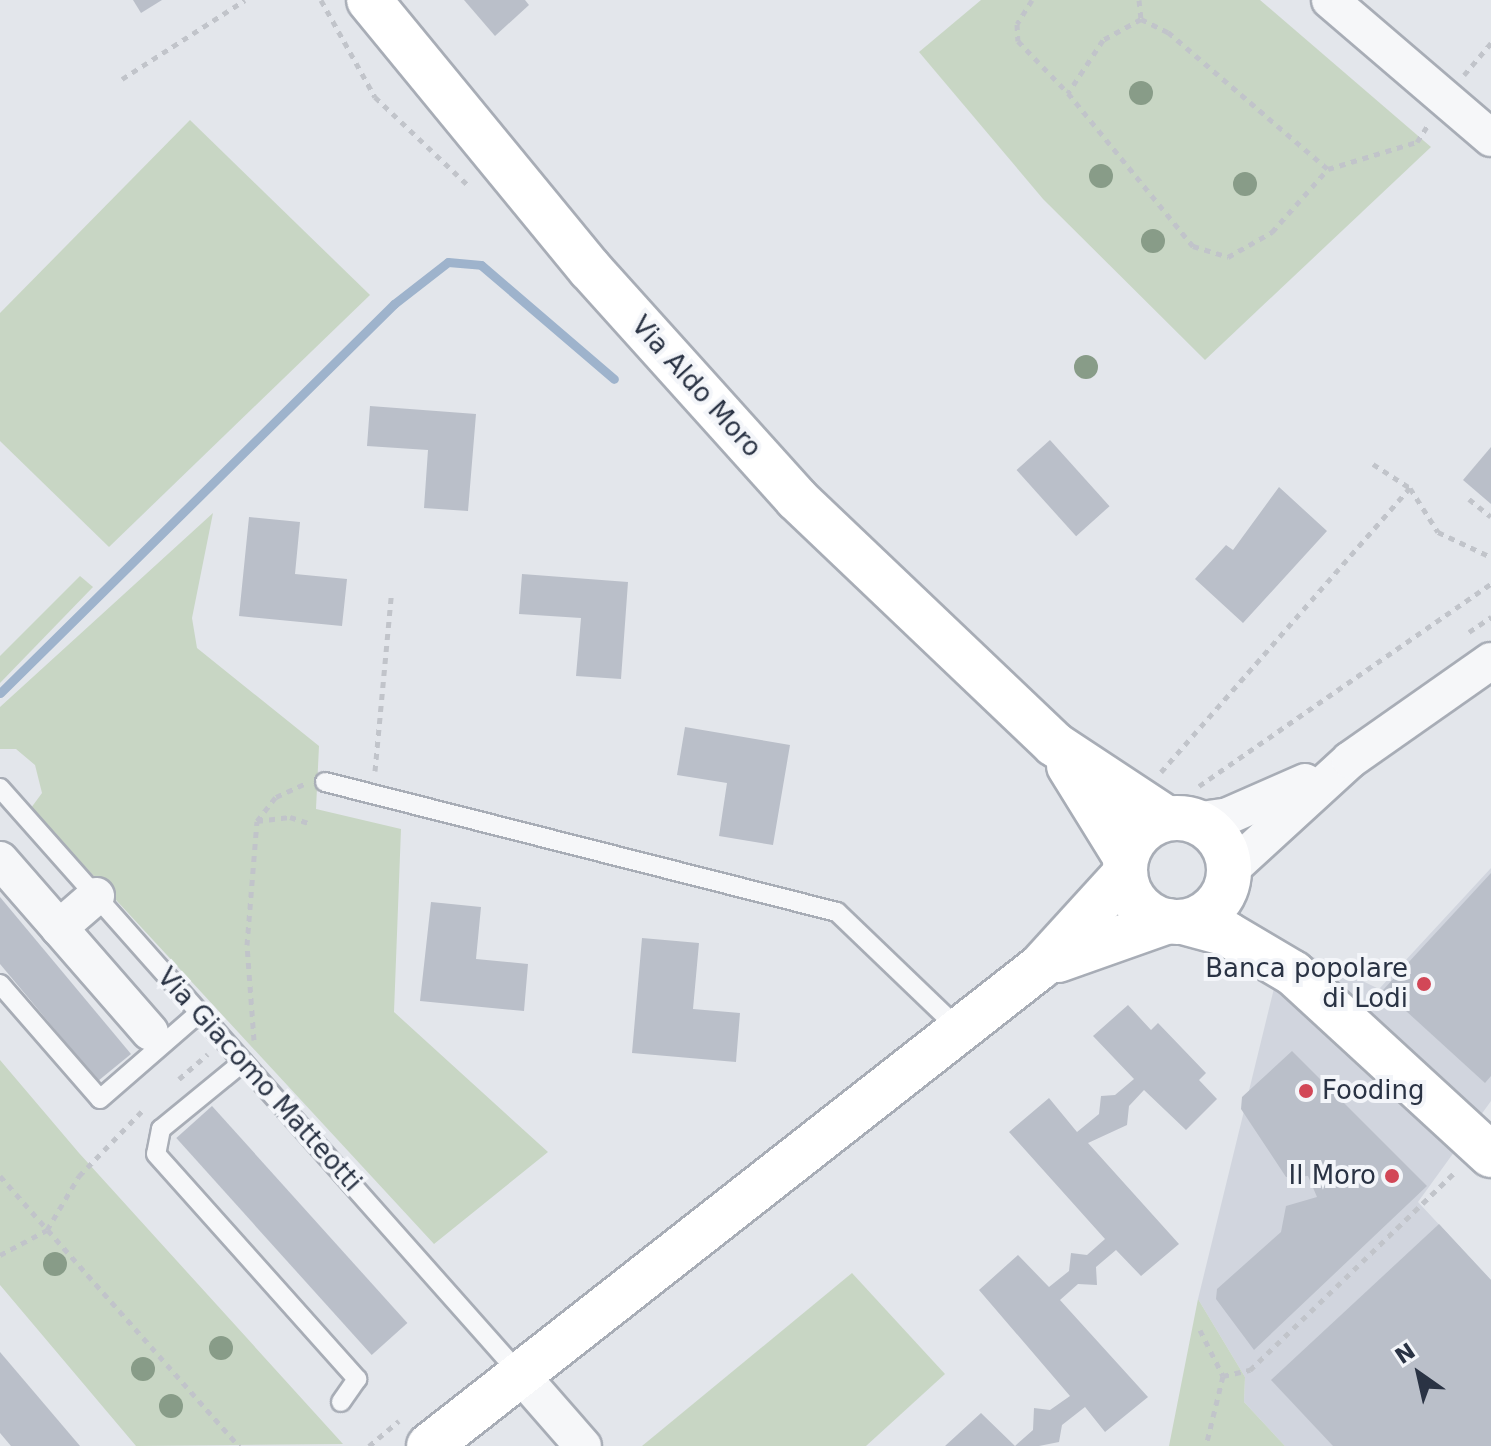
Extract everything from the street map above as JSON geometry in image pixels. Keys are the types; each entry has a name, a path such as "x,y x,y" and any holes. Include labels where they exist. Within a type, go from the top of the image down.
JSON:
{"street":[{"name":"Via Aldo Moro","path":"369,0 590,269 797,499 1054,744 1125,866"},
{"path":"1330,0 1491,138"},
{"path":"1040,967 1213,907 1231,872 1350,760 1491,661"},
{"name":"Via Aldo Moro","path":"1054,744 1181,801"},
{"path":"429,1446 1040,967 1125,866 1142,830 1181,801 1254,807 1350,760"},
{"path":"1181,801 1218,837 1231,872 1293,973 1474,1163"},
{"path":"0,860 150,1032"},
{"path":"1125,866 1138,905 1176,922 1227,934 1293,973"},
{"path":"59,928 96,896"},
{"path":"519,1373 583,1446"}],"lane":[{"path":"325,782 837,912 960,1030"},
{"name":"Via Giacomo Matteotti","path":"0,788 519,1373"},
{"path":"0,984 100,1099 199,1013"},
{"path":"242,1060 161,1129 156,1154 357,1379 341,1402"}],"path":[{"path":"122,79 245,0"},
{"path":"1032,0 1017,24 1018,41 1068,93 1193,246 1228,257 1272,232 1328,169 1168,32 1141,19"},
{"path":"1139,0 1141,19"},
{"path":"1068,93 1103,40 1141,19"},
{"path":"1373,464 1410,488 1438,532 1491,557"},
{"path":"1181,801 1410,488"},
{"path":"1469,499 1491,517"},
{"path":"1181,801 1491,584"},
{"path":"373,794 391,597"},
{"path":"1454,644 1491,617"},
{"path":"242,1060 257,1032 247,945 257,821 287,789 325,782"},
{"path":"257,821 290,817 312,824"},
{"path":"164,1091 224,1040"},
{"path":"0,1255 47,1230 79,1176 152,1102"},
{"path":"1223,1376 1250,1370 1474,1163"},
{"path":"0,1176 239,1446"},
{"path":"1200,1330 1223,1376 1206,1446"}],"shaded area":[{"path":"1491,868 1491,1101 1418,1202 1491,1280 1491,1446 1285,1446 1244,1402 1245,1377 1198,1299 1278,972 1301,951 1379,989"}],"green space":[{"path":"981,0 1260,0 1431,147 1205,360 1043,199 919,52"},
{"path":"190,120 370,295 109,547 0,441 0,313"},
{"path":"213,513 192,618 197,648 319,746 316,809 401,829 394,1012 548,1152 434,1244 31,808 42,793 35,765 16,749 0,749 0,707"},
{"path":"80,576 93,587 0,683 0,656"},
{"path":"0,1060 79,1153 343,1444 136,1446 0,1285"},
{"path":"852,1273 945,1374 866,1446 642,1446"},
{"path":"1198,1299 1245,1377 1244,1402 1285,1446 1169,1446"}],"building":[{"path":"133,0 162,0 141,13"},
{"path":"464,0 525,0 529,5 495,36"},
{"path":"370,406 476,414 468,511 424,508 428,450 367,446"},
{"path":"1050,440 1110,506 1076,536 1017,470"},
{"path":"1491,447 1491,504 1463,480"},
{"path":"1279,487 1327,531 1243,623 1195,579 1226,545 1233,550"},
{"path":"249,517 300,522 295,574 347,579 342,626 239,616"},
{"path":"522,574 628,582 621,679 576,676 581,618 519,614"},
{"path":"685,727 790,745 773,845 719,836 727,783 677,775"},
{"path":"1491,873 1491,1076 1485,1083 1383,990"},
{"path":"0,897 131,1054 98,1081 0,964"},
{"path":"431,902 481,907 476,959 528,964 524,1011 420,1001"},
{"path":"642,938 699,943 693,1009 740,1013 736,1062 632,1053"},
{"path":"1128,1005 1151,1030 1158,1023 1206,1073 1199,1080 1217,1099 1186,1130 1144,1090 1129,1106 1127,1125 1088,1143 1179,1244 1141,1276 1116,1250 1096,1267 1097,1285 1078,1284 1060,1300 1148,1397 1105,1432 1085,1407 1062,1425 1059,1442 1015,1446 1033,1430 1034,1408 1050,1410 1070,1396 979,1290 1018,1255 1049,1287 1069,1271 1071,1253 1087,1255 1105,1239 1009,1132 1049,1098 1077,1132 1099,1114 1101,1096 1115,1095 1134,1079 1093,1036"},
{"path":"1292,1051 1427,1186 1254,1350 1216,1299 1217,1289 1281,1232 1286,1206 1317,1197 1308,1176 1286,1177 1241,1109 1242,1097"},
{"path":"212,1106 407,1323 372,1355 176,1138"},
{"path":"1439,1224 1491,1280 1491,1446 1333,1446 1271,1380"},
{"path":"0,1352 80,1446 11,1446 0,1433"},
{"path":"981,1413 1015,1446 945,1446"}],"waterway":[{"path":"0,693 394,304 448,262 481,265 614,379"}],"place":[{"name":"Banca popolare di Lodi","path":"1424,984"},
{"name":"Fooding","path":"1306,1091"},
{"name":"Il Moro","path":"1392,1176"}]}
